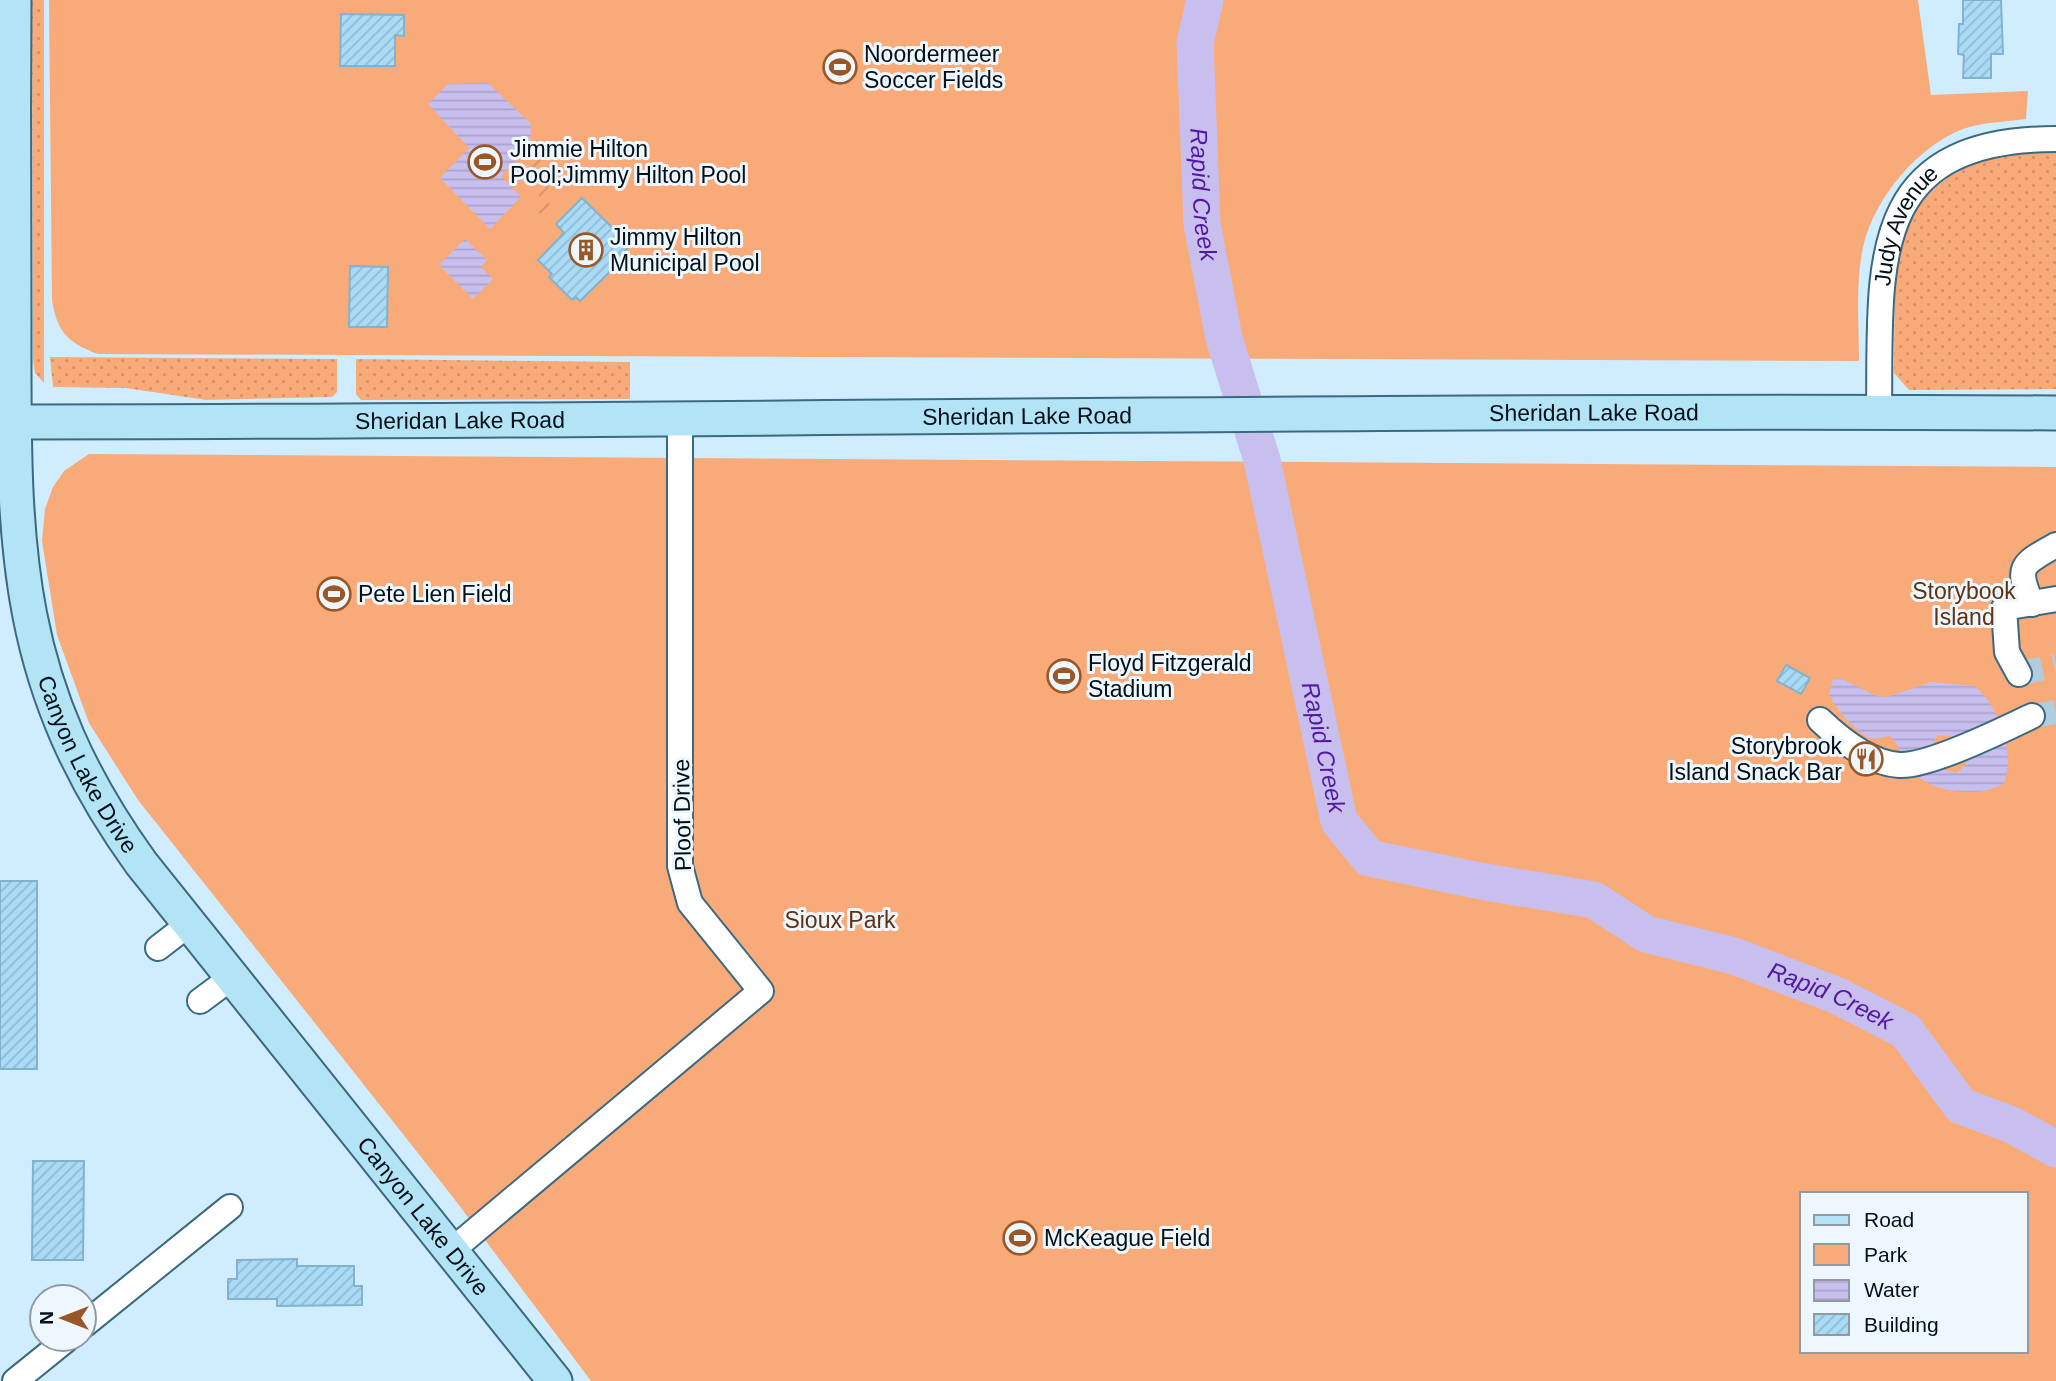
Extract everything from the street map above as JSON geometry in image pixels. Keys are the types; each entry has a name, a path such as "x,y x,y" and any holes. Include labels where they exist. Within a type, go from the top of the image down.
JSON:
{"street":[{"name":"Canyon Lake Drive","path":"9,9 7,422 22,581 35,648 52,703 99,803 231,978 555,1381"},
{"name":"Judy Avenue","path":"1880,412 1883,262 1897,218 1909,198 1923,181 1961,153 1994,142 2056,139"},
{"name":"Sheridan Lake Road","path":"7,422 1179,417 1542,411 2056,413"},
{"name":"Ploof Drive","path":"451,1251 761,991 690,903 680,866 680,419"},
{"path":"2032,604 2023,583 2022,569 2028,561 2056,545"},
{"path":"2019,674 2007,652 2004,608 2056,599"},
{"path":"1820,720 1836,735 1870,756 1880,761 1906,765 1938,756 2032,716"},
{"path":"158,947 189,924"},
{"path":"201,1001 231,978"},
{"path":"98,1314 230,1207"},
{"path":"15,1381 50,1353"}],"green space":[{"path":"32,0 44,0 44,383 35,373 33,361"},
{"path":"49,0 1918,0 1931,95 2028,91 2026,119 1978,125 1946,137 1915,160 1878,208 1864,243 1859,272 1859,361 98,354 66,335 57,320 52,300"},
{"path":"2005,153 2056,153 2056,389 1909,390 1894,373 1895,299 1904,236 1917,210 1936,187 1965,168"},
{"path":"539,155 549,163 548,202 553,207 543,217 539,213 539,192 520,172"},
{"path":"50,357 337,359 337,392 332,397 206,400 126,388 53,387"},
{"path":"356,359 630,362 630,399 361,400 356,394"},
{"name":"Sioux Park","path":"89,454 2056,467 2056,1381 591,1381 452,1196 138,800 89,723 57,635 42,541 45,509 53,487 64,471"}],"water":[{"name":"Jimmie Hilton Pool;Jimmy Hilton Pool","path":"488,83 531,124 530,146 501,176 521,197 490,229 440,178 469,148 428,104 448,84"},
{"name":"Jimmie Hilton Pool;Jimmy Hilton Pool","path":"465,239 487,260 481,267 493,279 473,299 439,265"},
{"path":"1840,678 1876,696 1887,697 1931,682 1974,686 1991,705 2003,731 2008,760 2003,784 1992,789 1967,792 1929,784 1910,769 1890,736 1873,739 1861,733 1847,720 1829,693 1833,680","holes":["1938,735 1957,737 1967,756 1967,763 1957,773 1939,769 1933,751 1935,739"]}],"building":[{"path":"1963,0 2001,0 2003,54 1991,54 1991,78 1963,78 1964,55 1958,54 1959,24 1963,24"},
{"path":"341,14 404,15 404,36 395,35 395,66 340,66"},
{"name":"Jimmy Hilton Municipal Pool","path":"582,198 630,245 621,255 624,258 580,301 576,297 572,300 549,277 552,274 538,260 564,233 556,224"},
{"path":"350,266 388,267 387,327 349,327"},
{"path":"1786,665 1810,678 1801,694 1777,681"},
{"path":"0,881 37,881 37,1069 0,1069"},
{"path":"33,1161 84,1161 83,1260 32,1260"},
{"path":"297,1259 297,1266 354,1266 354,1286 362,1286 362,1305 277,1306 277,1299 228,1299 228,1279 237,1279 237,1260"}],"waterway":[{"name":"Rapid Creek","path":"1205,0 1195,43 1202,224 1224,338 1262,460 1339,821 1369,858 1480,881 1594,900 1646,934 1734,956 1838,996 1906,1031 1961,1106 2012,1125 2056,1149"}],"tunnel":[{"path":"2019,674 2056,665"},
{"path":"2032,716 2056,712"}],"place":[{"name":"Noordermeer Soccer Fields","path":"840,67"},
{"name":"Jimmie Hilton Pool;Jimmy Hilton Pool","path":"485,162"},
{"name":"Jimmy Hilton Municipal Pool","path":"586,250"},
{"name":"Pete Lien Field","path":"334,594"},
{"name":"Floyd Fitzgerald Stadium","path":"1064,676"},
{"name":"Storybrook Island Snack Bar","path":"1866,759"},
{"name":"McKeague Field","path":"1020,1238"}],"park label":[{"name":"Storybook Island","path":"1964,604"}]}
